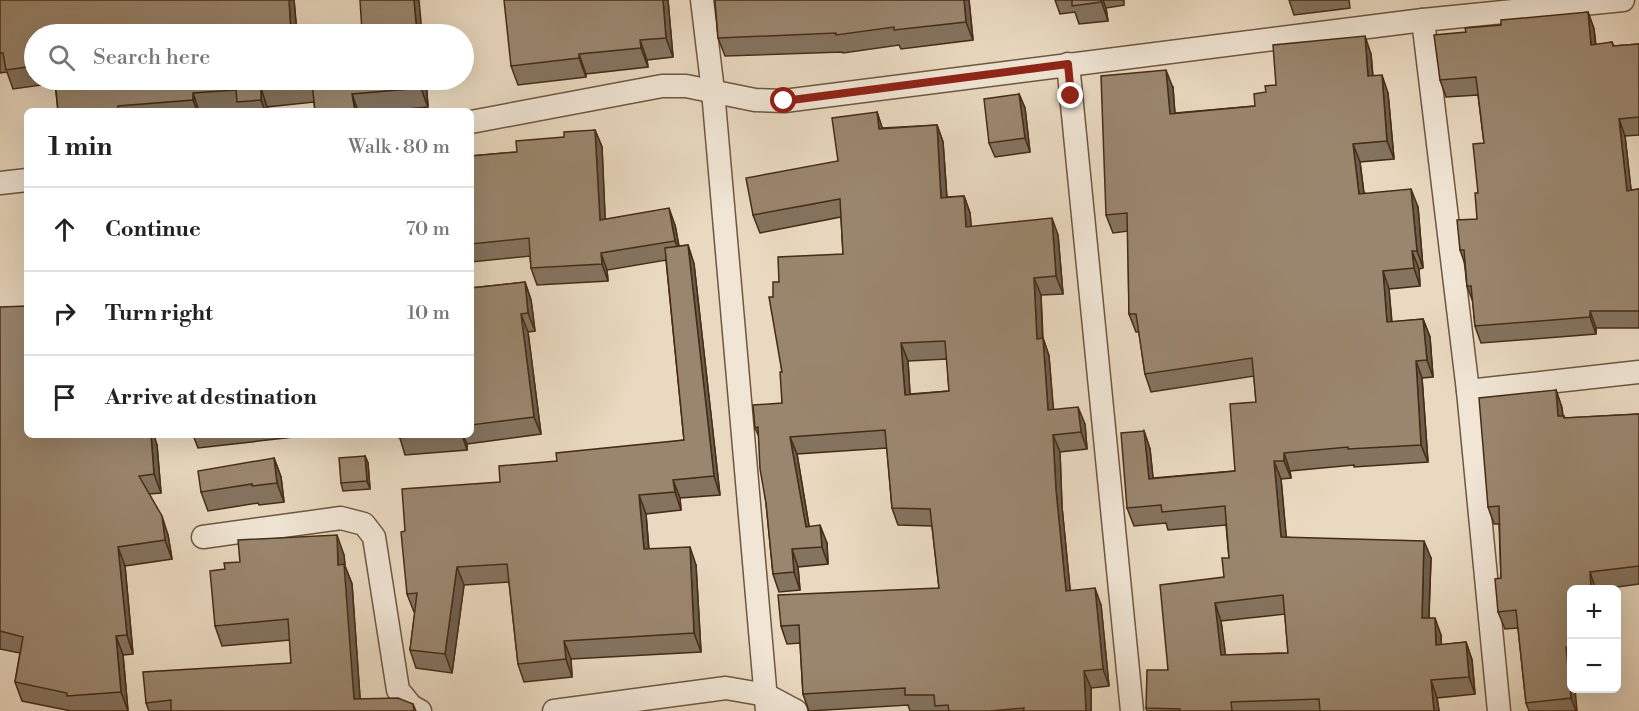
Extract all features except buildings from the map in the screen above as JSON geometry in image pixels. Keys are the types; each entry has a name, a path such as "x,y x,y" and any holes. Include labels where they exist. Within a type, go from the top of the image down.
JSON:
{"street":[{"path":"702,0 713,91 766,703"},
{"path":"474,121 662,86 686,86 755,100 784,101 1423,20 1623,0"},
{"path":"1423,20 1468,392 1499,711"},
{"path":"1068,64 1132,711"},
{"path":"0,183 24,180"},
{"path":"1468,392 1639,372"},
{"path":"203,537 341,518 364,524 374,537 398,690 411,706 420,711"},
{"path":"554,711 726,688 796,711"}],"route":[{"path":"784,101 1068,64 1071,96"}]}
